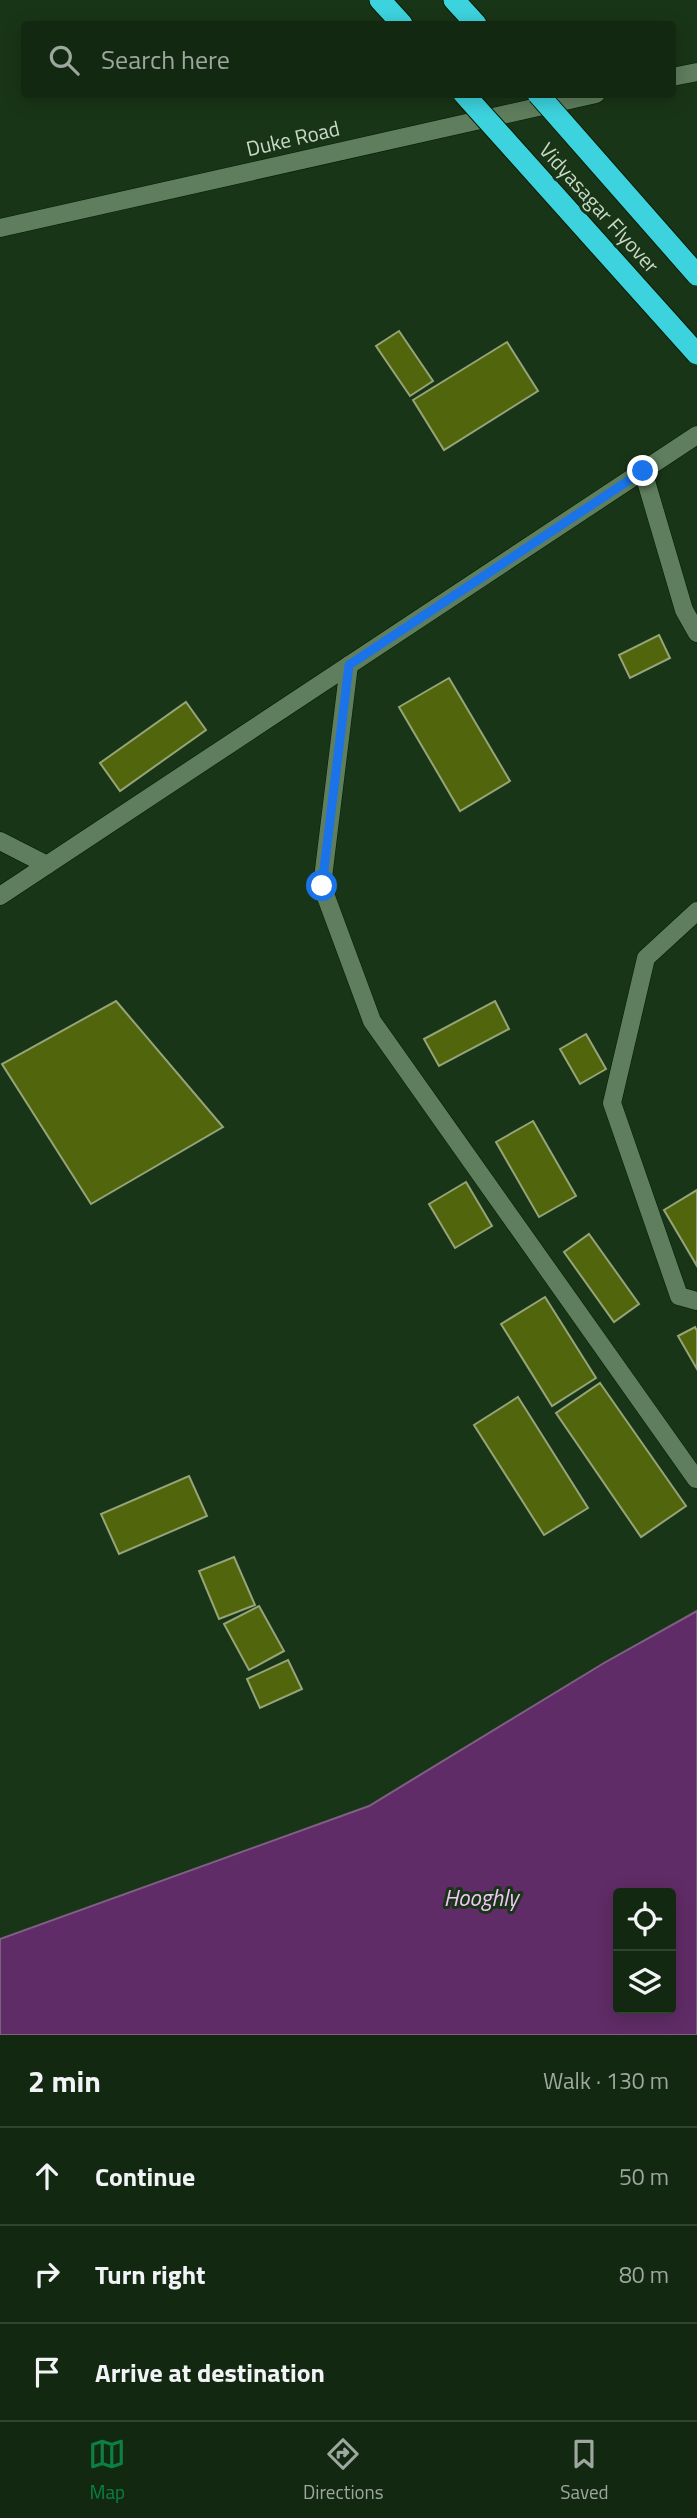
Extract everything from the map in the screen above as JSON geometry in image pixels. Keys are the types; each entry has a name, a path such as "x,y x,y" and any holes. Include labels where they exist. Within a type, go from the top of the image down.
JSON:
{"highway":[{"path":"380,0 398,21"},
{"path":"454,0 473,21"},
{"name":"Vidyasagar Flyover","path":"468,98 697,354"},
{"name":"Vidyasagar Flyover","path":"542,98 697,275"}],"street":[{"path":"676,76 697,72"},
{"name":"Duke Road","path":"0,228 578,98"},
{"path":"0,896 697,435"},
{"path":"643,471 684,610 697,633"},
{"path":"349,665 322,886 372,1021 696,1479"},
{"path":"0,841 47,865"},
{"path":"697,911 646,958 612,1103 679,1296 697,1301"}],"water":[{"name":"Hooghly","path":"697,1611 697,2035 0,2035 0,1939 369,1806 604,1663"}],"building":[{"path":"399,331 433,381 410,396 376,346"},
{"path":"507,342 538,391 444,450 413,400"},
{"path":"659,635 670,658 630,678 619,655"},
{"path":"449,678 510,781 460,811 399,707"},
{"path":"186,702 206,730 120,791 100,763"},
{"path":"116,1001 223,1127 91,1204 2,1064"},
{"path":"495,1001 509,1029 439,1066 424,1039"},
{"path":"586,1034 606,1069 580,1084 560,1049"},
{"path":"533,1121 576,1196 539,1217 496,1142"},
{"path":"466,1182 492,1226 455,1248 429,1204"},
{"path":"697,1190 697,1266 664,1210"},
{"path":"589,1234 639,1304 614,1322 564,1252"},
{"path":"545,1297 596,1378 552,1406 501,1324"},
{"path":"695,1327 697,1331 697,1369 678,1336"},
{"path":"600,1383 686,1506 641,1537 556,1413"},
{"path":"518,1397 588,1508 544,1535 474,1425"},
{"path":"189,1476 207,1516 119,1554 101,1514"},
{"path":"234,1557 255,1605 219,1619 199,1571"},
{"path":"259,1606 284,1651 249,1670 224,1624"},
{"path":"288,1660 302,1689 260,1708 247,1679"}],"route":[{"path":"322,886 349,665 643,471"}]}
